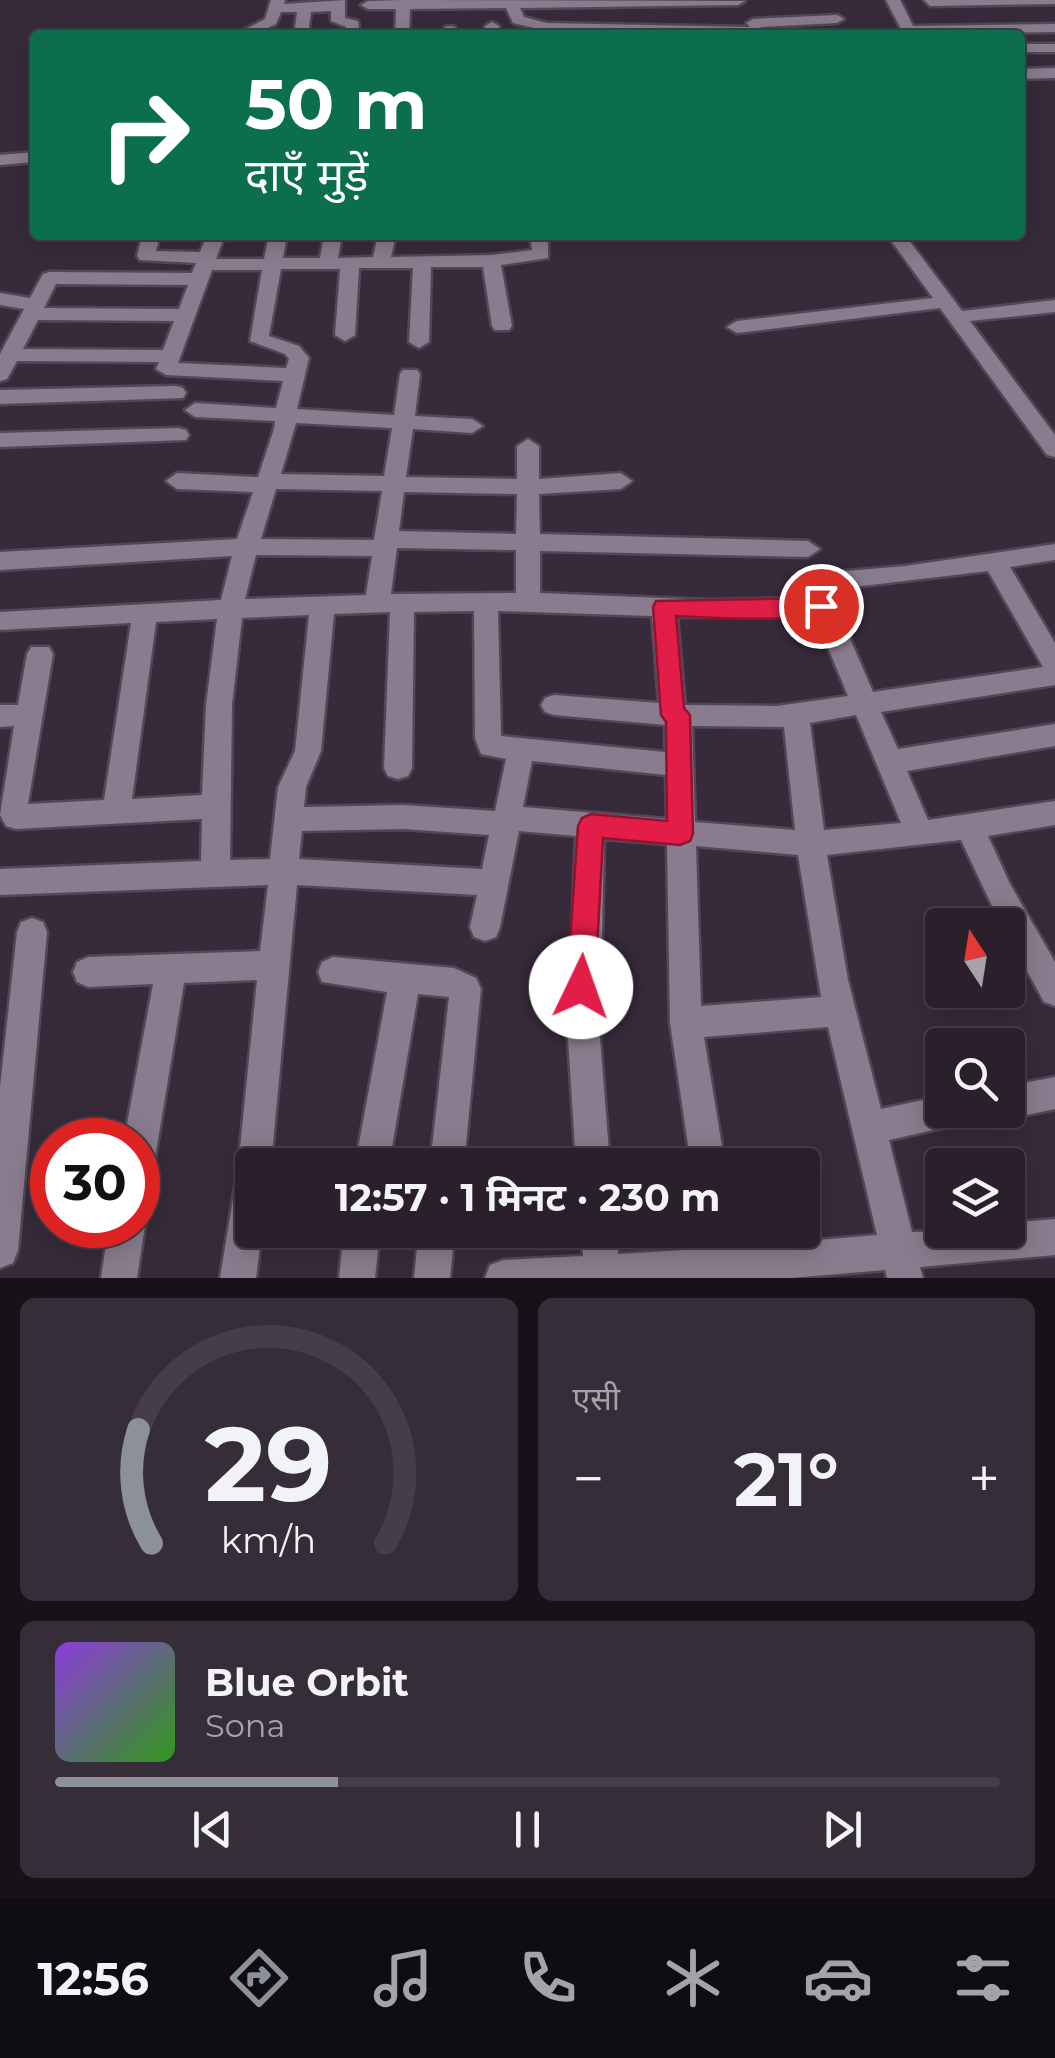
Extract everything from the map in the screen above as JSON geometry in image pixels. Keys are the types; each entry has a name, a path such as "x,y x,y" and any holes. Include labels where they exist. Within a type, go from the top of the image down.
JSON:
{"street":[{"path":"893,0 909,30"},
{"path":"945,28 930,1 1055,0"},
{"path":"368,5 738,1 758,30 834,15 843,30"},
{"path":"520,2 516,17 523,24 558,30"},
{"path":"397,3 401,30"},
{"path":"618,3 624,30"},
{"path":"251,30 271,21 277,4 305,8 338,4 338,20 353,24 353,30"},
{"path":"302,30 305,8"},
{"path":"1021,18 1055,17"},
{"path":"928,30 1055,28"},
{"path":"1025,48 1055,48"},
{"path":"1025,74 1055,74"},
{"path":"0,160 30,157"},
{"path":"150,240 146,256 204,267"},
{"path":"214,240 170,356 169,371 295,375"},
{"path":"216,873 217,738 231,608 245,548 286,416 298,354 265,343 259,336 277,240"},
{"path":"328,265 332,240"},
{"path":"380,264 386,240"},
{"path":"419,342 431,262 442,240"},
{"path":"0,375 47,280 56,276 204,267 491,261 542,254 541,240"},
{"path":"900,240 1055,450"},
{"path":"491,261 502,326"},
{"path":"344,334 350,264"},
{"path":"0,298 33,310 186,315"},
{"path":"737,327 1055,306"},
{"path":"9,355 170,356"},
{"path":"398,768 384,543 410,374"},
{"path":"0,397 176,393"},
{"path":"195,410 472,426"},
{"path":"0,440 178,434"},
{"path":"528,446 528,602"},
{"path":"176,481 528,487 620,481"},
{"path":"0,561 384,543 808,549"},
{"path":"920,834 814,587 824,582 995,563 1055,552"},
{"path":"995,563 1055,665"},
{"path":"486,602 488,742 522,750 681,765"},
{"path":"0,620 145,611 486,602 764,610 821,606"},
{"path":"664,607 681,765 686,1023 705,1148"},
{"path":"256,1148 289,818 294,778 308,751 322,608"},
{"path":"116,814 145,611"},
{"path":"40,654 6,813 22,819 216,806"},
{"path":"554,705 676,715 796,714 1055,675"},
{"path":"796,714 811,844 839,1011 901,1265"},
{"path":"0,716 30,715"},
{"path":"890,762 1055,735"},
{"path":"485,927 522,750"},
{"path":"289,818 508,821 811,844 920,834 1055,813"},
{"path":"591,826 581,987 582,1058 591,1148"},
{"path":"970,827 999,893 1055,991"},
{"path":"0,882 284,872 495,883"},
{"path":"0,1250 32,932"},
{"path":"88,972 275,964"},
{"path":"145,1118 171,968"},
{"path":"334,972 454,983 465,989 449,1148"},
{"path":"375,1148 405,978"},
{"path":"686,1023 839,1011"},
{"path":"1025,1099 1055,1093"},
{"path":"867,1128 925,1117"},
{"path":"503,1278 901,1265 1055,1238"},
{"path":"118,1278 124,1248"},
{"path":"238,1278 242,1248"},
{"path":"357,1278 360,1248"},
{"path":"432,1278 435,1248"},
{"path":"600,1248 602,1275"}],"route":[{"path":"581,987 591,826 680,834 678,715 673,715 664,607 764,610 821,606"}]}
